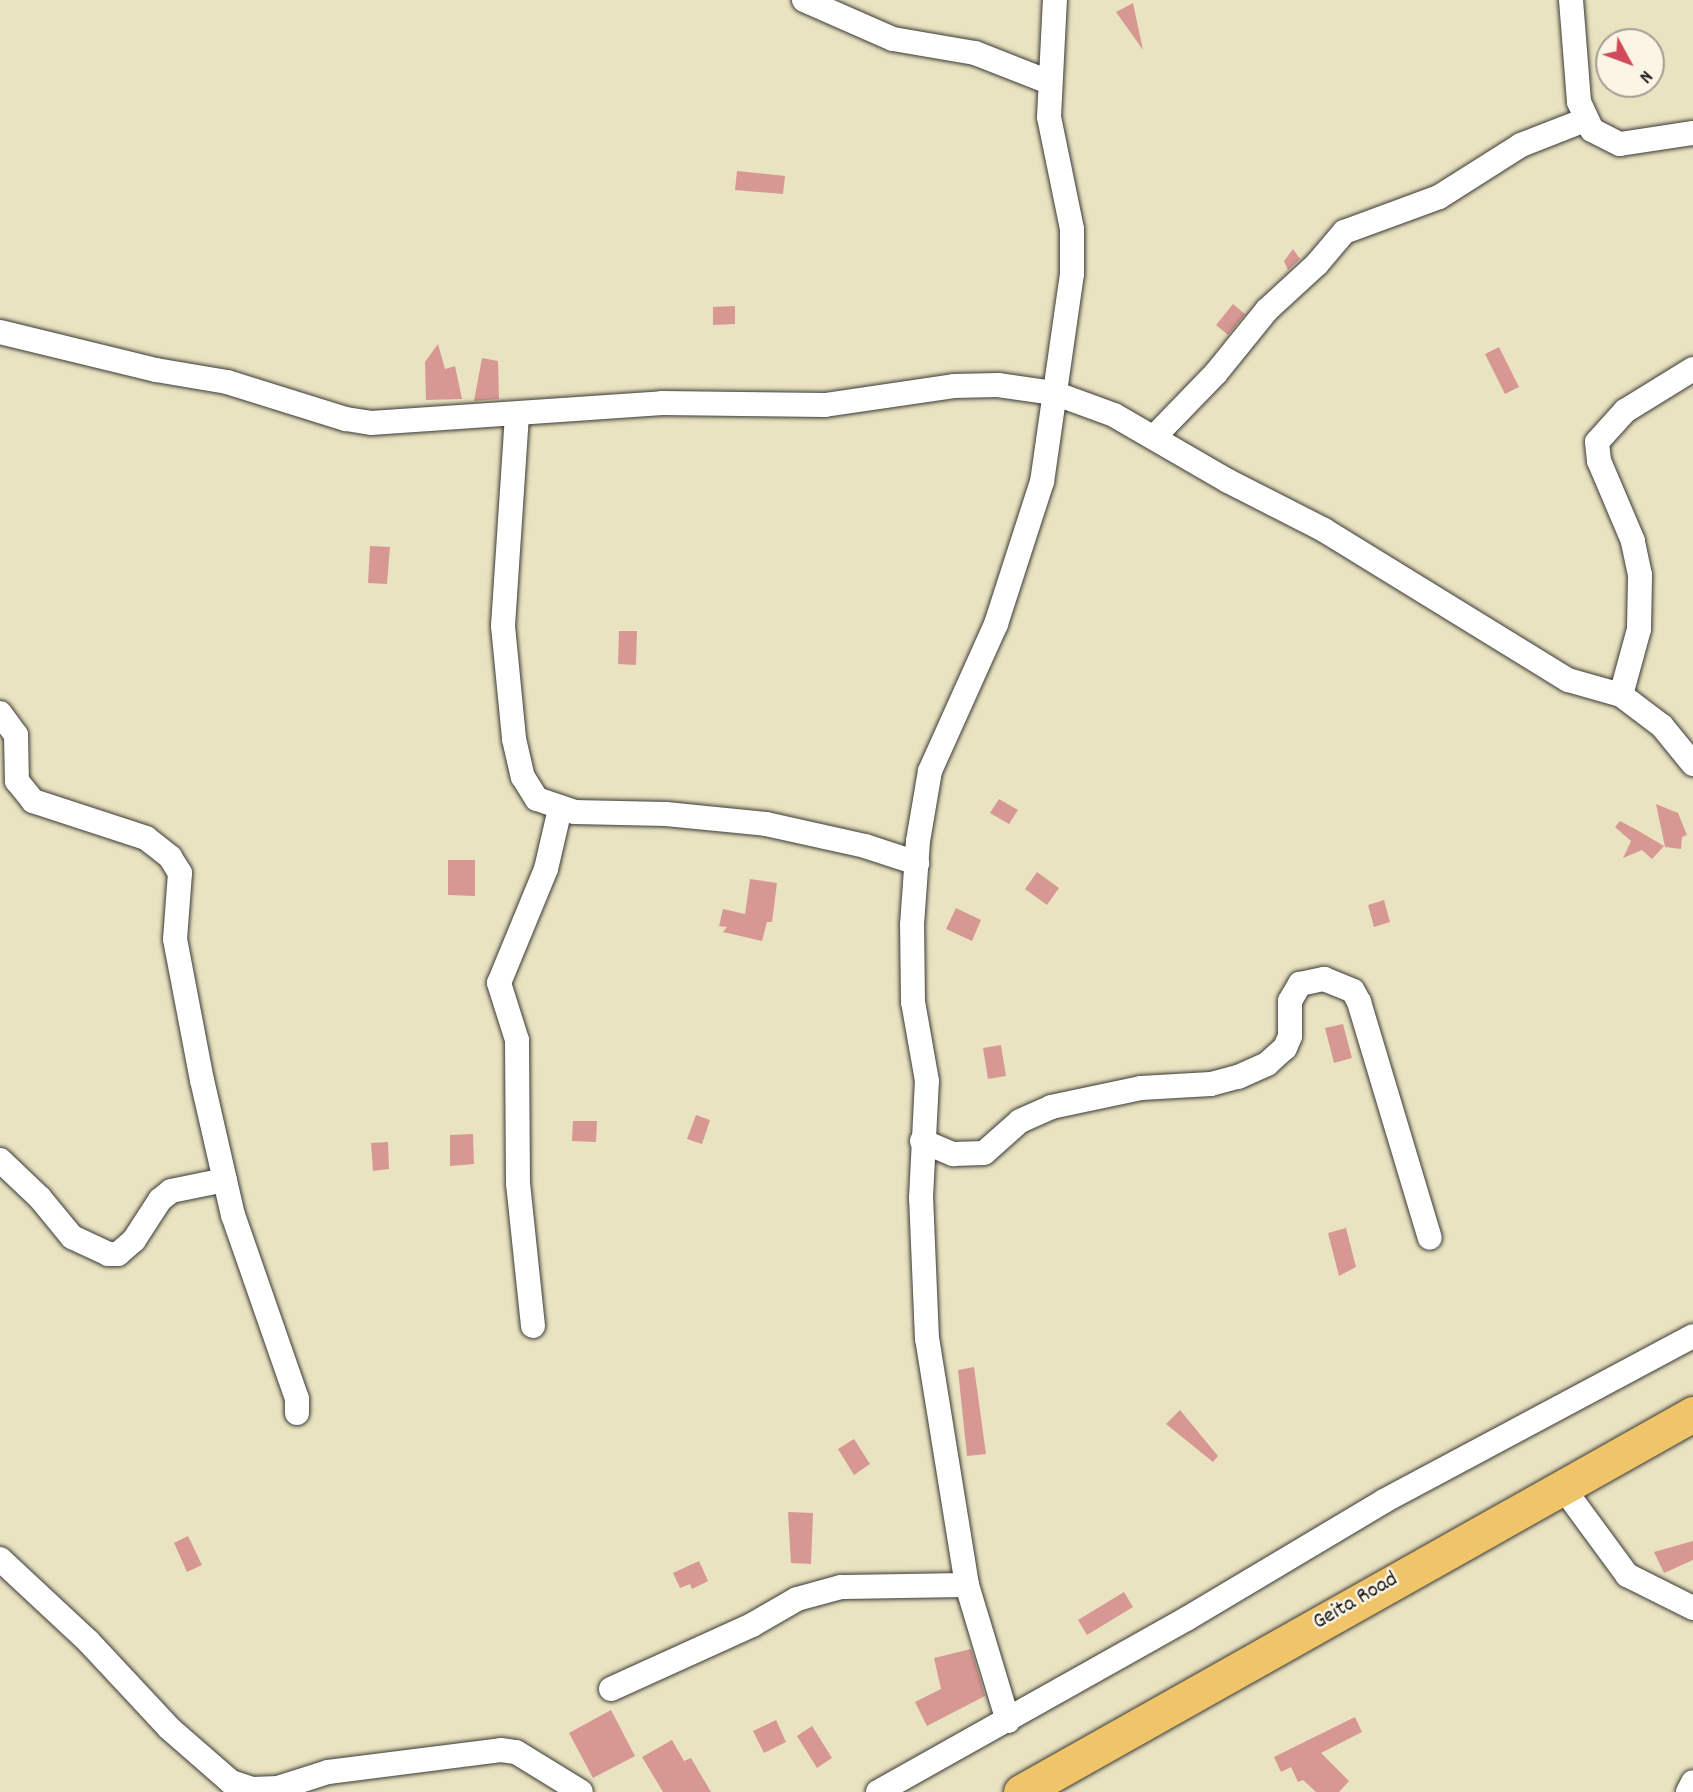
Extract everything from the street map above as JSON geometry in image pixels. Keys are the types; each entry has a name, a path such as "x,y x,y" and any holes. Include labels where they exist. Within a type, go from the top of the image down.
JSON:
{"highway":[{"name":"Geita Road","path":"1021,1792 1561,1485 1693,1414"}],"street":[{"path":"804,0 893,39 975,53 1049,82"},
{"path":"1008,1721 967,1584 927,1339 922,1141 927,1081 914,1002 913,964 917,863 930,771 996,624 1033,515 1068,314 1072,229 1054,150 1049,82 1055,0"},
{"path":"1571,0 1575,78 1585,120 1609,142 1639,138 1656,141 1693,133"},
{"path":"1154,437 1267,310 1344,233 1439,197 1521,145 1585,120"},
{"path":"0,332 156,370 227,382 346,419 420,422 662,403 825,405 954,386 998,385 1054,393 1114,415 1372,557 1568,680 1620,695 1662,726 1693,764"},
{"path":"1620,695 1639,629 1640,575 1633,541 1599,461 1597,442 1625,411 1693,369"},
{"path":"517,415 503,626 507,684 523,777 537,799 560,809 766,824 865,846 917,863"},
{"path":"0,713 16,735 17,781 33,801 146,838 170,856 180,873 175,939 225,1180 297,1399 297,1413"},
{"path":"533,1326 518,1184 517,1040 499,983 523,932 555,842 560,809"},
{"path":"922,1141 953,1154 984,1153 1020,1121 1051,1107 1141,1088 1238,1077 1267,1064 1285,1048 1290,1036 1290,1002 1300,984 1324,979 1353,991 1359,1002 1430,1238"},
{"path":"0,1160 40,1198 72,1237 108,1254 118,1254 134,1240 160,1200 171,1191 225,1180"},
{"path":"878,1792 1008,1721 1384,1501 1693,1336"},
{"path":"1561,1485 1627,1575 1693,1608"},
{"path":"0,1559 88,1641 169,1728 231,1782 252,1789 278,1788 328,1772 501,1751 516,1752 581,1792"},
{"path":"611,1689 742,1630 797,1599 841,1587 967,1584"},
{"path":"1688,1792 1693,1782"}],"building":[{"path":"1133,3 1143,50 1116,12"},
{"path":"737,171 785,176 783,194 735,190"},
{"path":"1293,249 1300,259 1288,270 1284,261"},
{"path":"1233,304 1245,314 1228,335 1216,325"},
{"path":"735,306 735,324 713,325 713,307"},
{"path":"438,344 445,369 455,366 462,399 426,400 425,362"},
{"path":"1499,347 1519,387 1505,394 1485,354"},
{"path":"482,358 498,361 499,399 474,401"},
{"path":"370,546 390,547 387,584 368,583"},
{"path":"619,631 637,631 636,665 618,664"},
{"path":"999,799 1018,810 1009,824 990,813"},
{"path":"1656,804 1678,813 1687,835 1682,837 1681,849 1665,847"},
{"path":"1620,821 1664,846 1652,859 1642,850 1623,858 1631,841 1615,827"},
{"path":"448,860 475,860 475,896 448,895"},
{"path":"1037,872 1059,888 1047,905 1025,889"},
{"path":"750,879 777,883 772,922 767,922 762,941 723,932 727,927 719,926 723,909 745,914"},
{"path":"1384,900 1390,922 1374,927 1368,905"},
{"path":"956,908 981,920 972,941 946,929"},
{"path":"1343,1024 1352,1058 1334,1063 1325,1028"},
{"path":"1001,1045 1006,1076 988,1079 983,1048"},
{"path":"696,1115 710,1120 702,1144 687,1139"},
{"path":"573,1121 597,1121 596,1142 572,1141"},
{"path":"473,1134 474,1164 450,1166 450,1135"},
{"path":"388,1142 389,1169 373,1171 371,1143"},
{"path":"1346,1228 1356,1267 1339,1276 1328,1233"},
{"path":"974,1367 986,1454 967,1456 958,1370"},
{"path":"1180,1410 1218,1456 1213,1462 1166,1424"},
{"path":"854,1439 870,1464 854,1475 838,1449"},
{"path":"788,1512 813,1513 811,1564 791,1563"},
{"path":"188,1536 202,1565 187,1572 174,1543"},
{"path":"1693,1541 1693,1560 1664,1573 1654,1552"},
{"path":"699,1561 708,1581 692,1589 690,1584 680,1588 673,1573"},
{"path":"1124,1592 1133,1607 1087,1635 1078,1620"},
{"path":"971,1649 985,1696 927,1726 915,1702 941,1689 934,1658"},
{"path":"611,1710 635,1756 593,1778 569,1733"},
{"path":"1355,1717 1362,1732 1321,1753 1349,1781 1339,1792 1316,1792 1303,1780 1298,1782 1291,1767 1281,1772 1274,1757"},
{"path":"776,1720 786,1742 764,1753 753,1731"},
{"path":"812,1726 832,1758 817,1768 797,1736"},
{"path":"672,1740 684,1761 691,1758 711,1792 663,1792 642,1757"}]}
